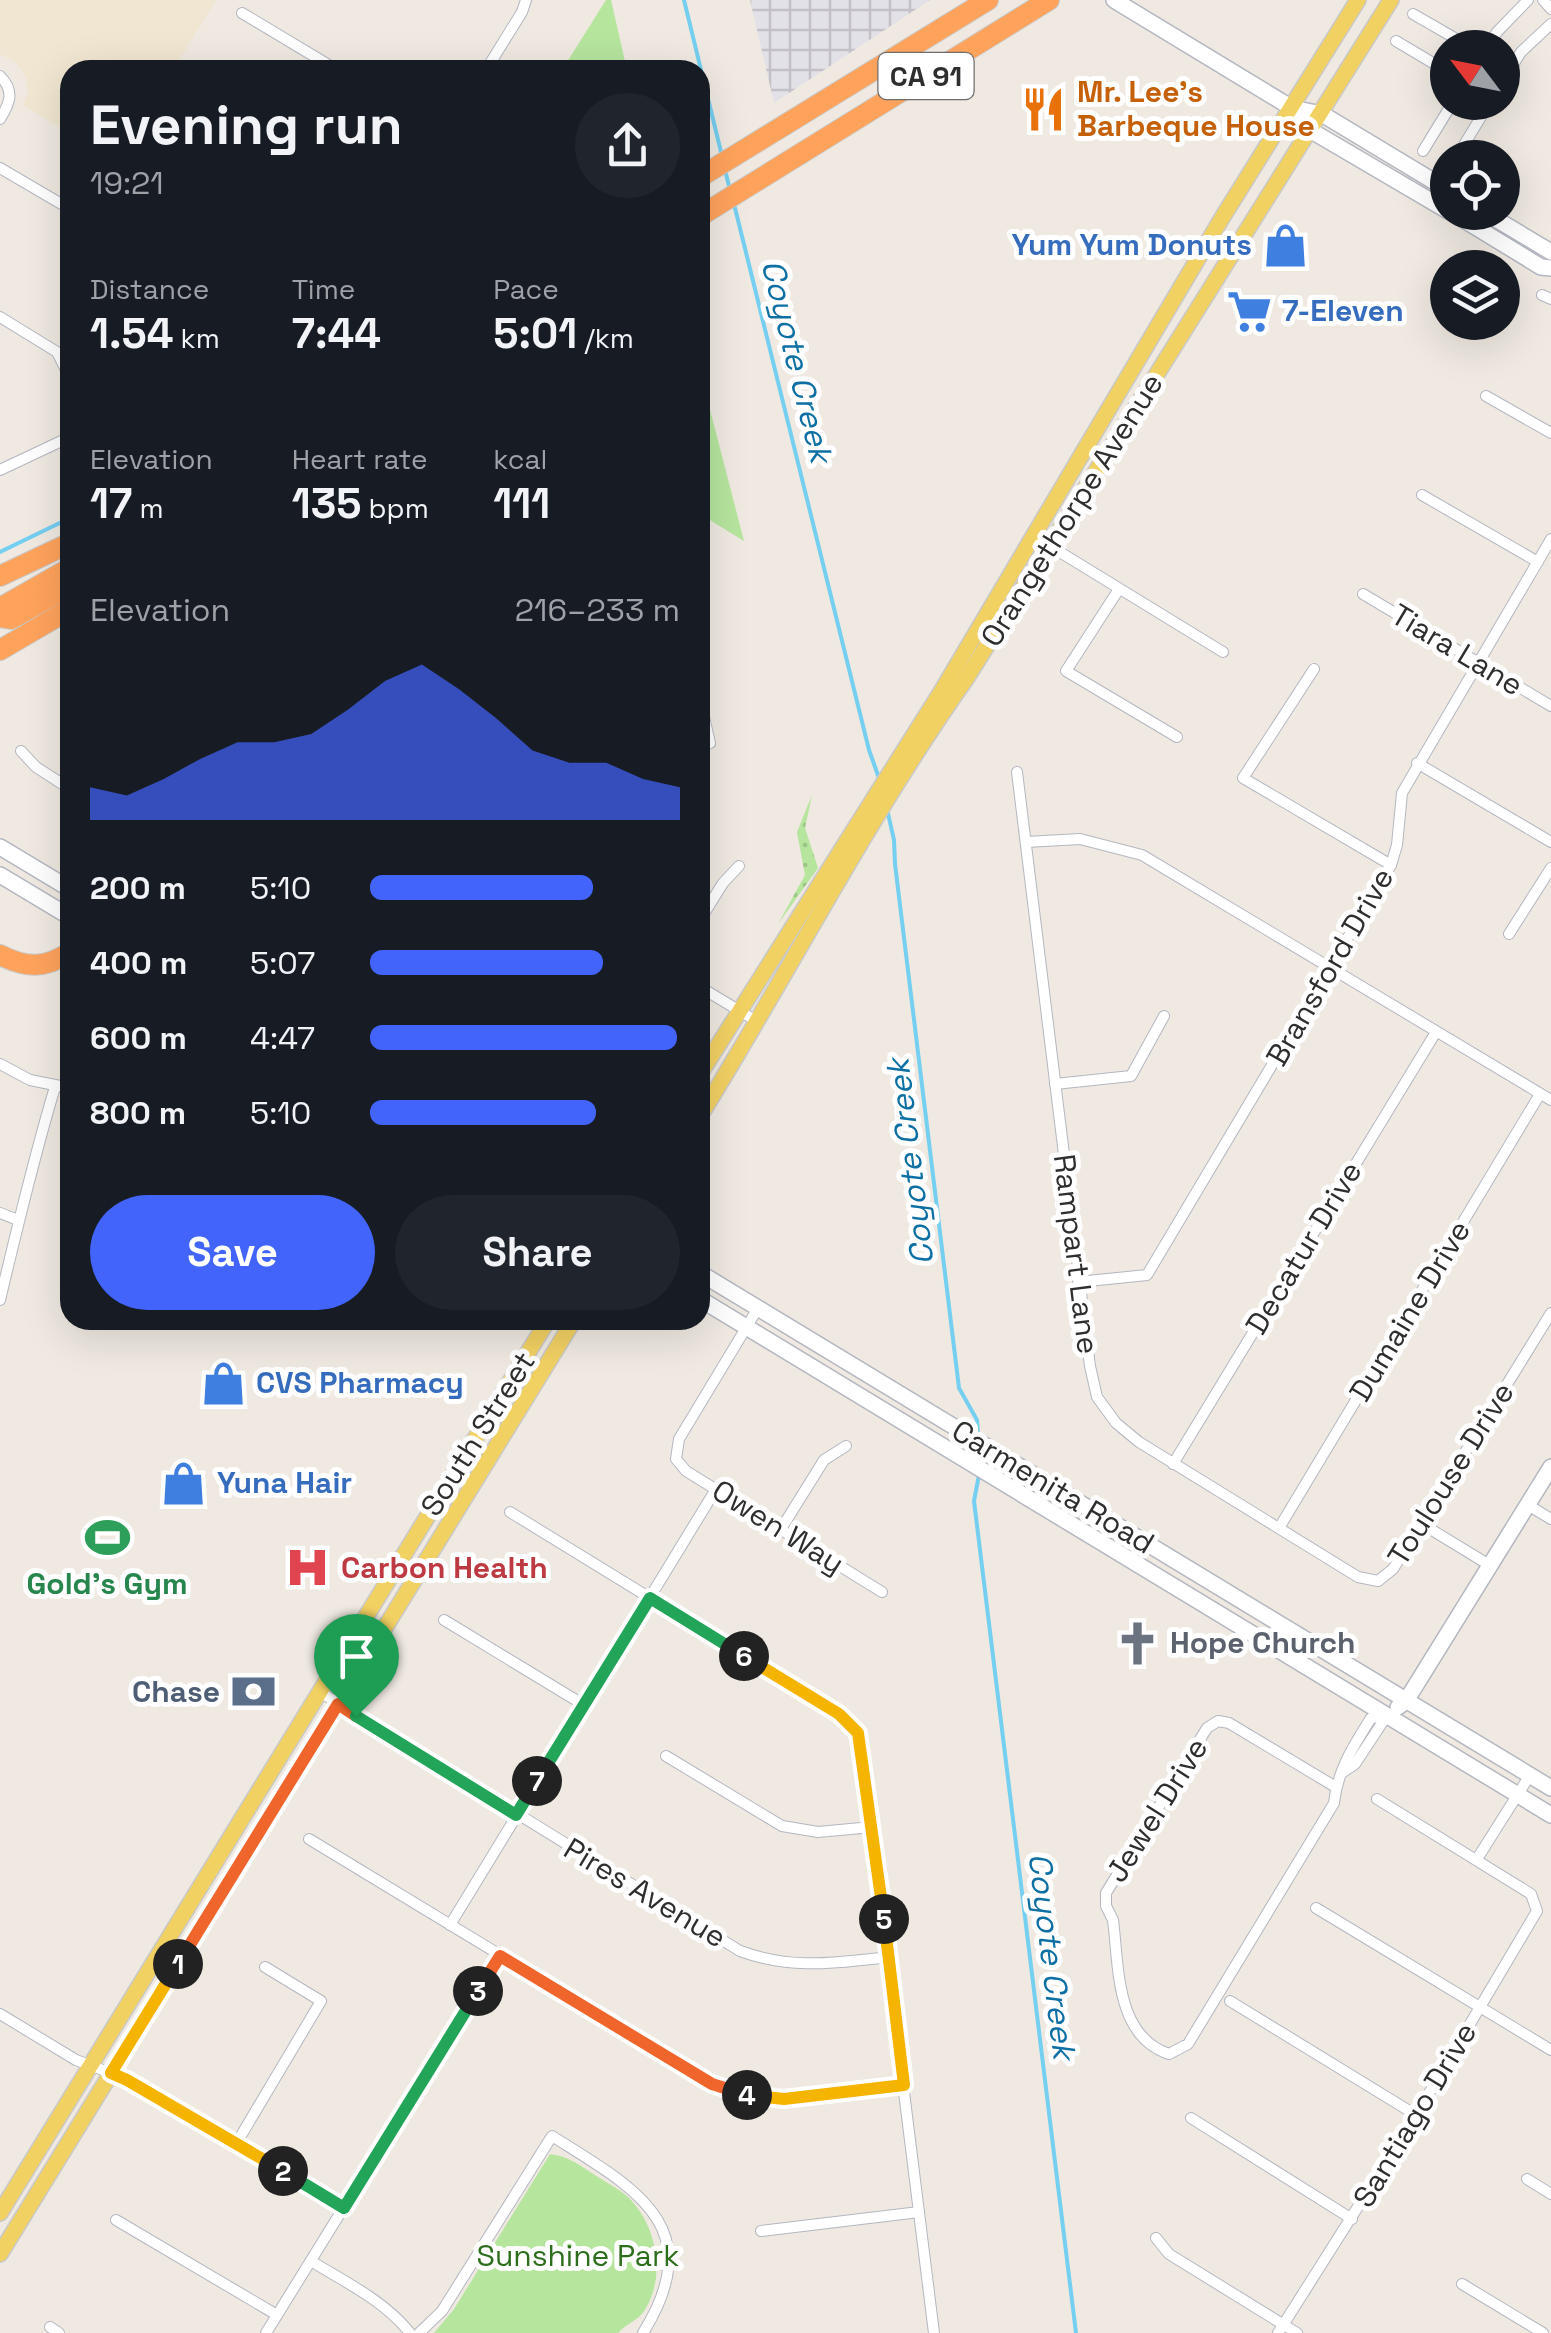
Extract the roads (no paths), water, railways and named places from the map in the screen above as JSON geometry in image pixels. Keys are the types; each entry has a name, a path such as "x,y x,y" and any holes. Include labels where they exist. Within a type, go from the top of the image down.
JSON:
{"highway":[{"name":"CA 91","path":"710,171 988,0"},
{"name":"CA 91","path":"710,210 1048,1"},
{"path":"0,576 60,548"},
{"path":"0,608 60,574"},
{"path":"0,618 11,619 60,592"},
{"path":"0,636 60,603"},
{"path":"0,650 60,615"},
{"path":"0,954 18,964 36,966 60,959"}],"main road":[{"path":"1114,0 1292,108 1310,130 1430,200"},
{"name":"Orangethorpe Avenue","path":"739,1011 834,876 924,730 1032,536 1358,0"},
{"name":"Orangethorpe Avenue","path":"924,730 966,679 1387,5"},
{"path":"1292,108 1322,114 1430,174"},
{"path":"1413,190 1423,186 1430,190"},
{"path":"1497,230 1541,267 1551,268"},
{"path":"1506,230 1551,252"},
{"path":"0,846 60,882"},
{"path":"0,875 60,911"},
{"name":"Orangethorpe Avenue","path":"758,1022 834,876"},
{"path":"710,1058 739,1011"},
{"path":"710,1100 758,1022"},
{"name":"Carmenita Road","path":"710,1279 1551,1788"},
{"name":"Carmenita Road","path":"710,1306 1551,1814"},
{"name":"South Street","path":"0,2213 542,1330"},
{"name":"South Street","path":"0,2254 568,1330"},
{"path":"1387,1716 1406,1701 1551,1467"}],"street":[{"path":"492,60 526,0"},
{"path":"1498,30 1528,0"},
{"path":"1543,0 1551,9"},
{"path":"242,13 320,60"},
{"path":"1413,14 1441,30"},
{"path":"1520,54 1551,24"},
{"path":"1396,41 1430,61"},
{"path":"0,76 10,91 10,103 0,119"},
{"path":"1423,151 1442,120"},
{"path":"0,168 60,203"},
{"path":"0,317 57,352 60,358"},
{"path":"1486,396 1551,433"},
{"path":"0,470 60,442"},
{"path":"1422,494 1538,562"},
{"path":"1032,536 1224,652"},
{"name":"Bransford Drive","path":"1078,1282 1147,1274 1391,865 1402,793 1551,539"},
{"path":"1119,588 1066,671 1177,737"},
{"name":"Tiara Lane","path":"1363,594 1551,706"},
{"path":"1314,669 1244,778 1391,865"},
{"path":"20,751 60,782"},
{"path":"1417,763 1551,842"},
{"name":"Rampart Lane","path":"1017,772 1078,1282 1097,1396 1116,1423 1173,1464 1358,1577 1378,1581"},
{"path":"1026,842 1080,839 1142,856 1546,1097"},
{"path":"710,903 739,866"},
{"path":"1509,934 1551,868"},
{"path":"710,993 758,1022"},
{"path":"1056,1084 1131,1076 1164,1016"},
{"name":"Decatur Drive","path":"1173,1464 1436,1032"},
{"path":"0,1064 30,1080 60,1087"},
{"path":"0,1300 35,1150 55,1087"},
{"name":"Dumaine Drive","path":"1279,1528 1546,1097"},
{"path":"0,1213 18,1220"},
{"path":"747,1328 758,1308"},
{"name":"Toulouse Drive","path":"1378,1581 1394,1570 1551,1313"},
{"name":"Owen Way","path":"747,1328 679,1439 676,1460 686,1471 882,1592"},
{"path":"781,1529 824,1460 846,1446"},
{"path":"450,1924 716,1490"},
{"path":"1528,1505 1551,1519"},
{"path":"510,1512 839,1714 854,1727 860,1739 872,1827 934,2333"},
{"path":"1422,1524 1491,1566"},
{"path":"444,1620 584,1705"},
{"name":"Pires Avenue","path":"320,1692 740,1951 772,1962 813,1966 888,1958"},
{"name":"Jewel Drive","path":"1334,1786 1230,1723 1218,1721 1207,1728 1106,1894 1126,2014 1156,2048 1169,2054 1188,2044 1335,1801 1334,1786 1346,1758 1371,1718 1387,1716"},
{"path":"666,1756 782,1826 818,1832 872,1827"},
{"path":"1377,1799 1477,1860 1530,1775"},
{"path":"309,1839 712,2084 749,2096 784,2099 904,2085"},
{"name":"Santiago Drive","path":"1281,2329 1352,2220 1535,1916 1538,1906 1531,1894 1477,1860"},
{"path":"1316,1908 1551,2050"},
{"path":"266,2333 500,1956"},
{"path":"236,2144 321,2001 266,1967"},
{"path":"1230,2002 1416,2115"},
{"path":"0,2014 90,2066 127,2080 344,2208"},
{"path":"1191,2118 1352,2220"},
{"path":"419,2333 442,2311 552,2136 623,2181 654,2212 668,2251 668,2273 658,2307 642,2333"},
{"path":"1527,2179 1551,2194"},
{"path":"761,2231 920,2212"},
{"path":"116,2220 277,2315"},
{"path":"1156,2238 1169,2254 1281,2329 1298,2333"},
{"path":"311,2262 379,2303 410,2333"},
{"path":"1462,2284 1543,2333"}],"waterway":[{"name":"Coyote Creek","path":"684,0 699,60"},
{"name":"Coyote Creek","path":"710,107 722,156"},
{"name":"Coyote Creek","path":"725,170 730,190"},
{"name":"Coyote Creek","path":"734,204 869,750 880,781"},
{"path":"0,552 60,523"},
{"name":"Coyote Creek","path":"887,809 894,840 959,1388 977,1420 978,1435"},
{"name":"Coyote Creek","path":"979,1475 974,1501 1076,2333"}],"place":[{"name":"Mr. Lee's Barbeque House","path":"1044,109"},
{"name":"Yum Yum Donuts","path":"1285,245"},
{"name":"7-Eleven","path":"1249,311"},
{"name":"CVS Pharmacy","path":"223,1383"},
{"name":"Yuna Hair","path":"184,1483"},
{"name":"Gold's Gym","path":"107,1537"},
{"name":"Carbon Health","path":"308,1568"},
{"name":"Hope Church","path":"1137,1643"},
{"name":"Chase","path":"253,1692"}],"park label":[{"name":"Sunshine Park","path":"578,2256"}]}
